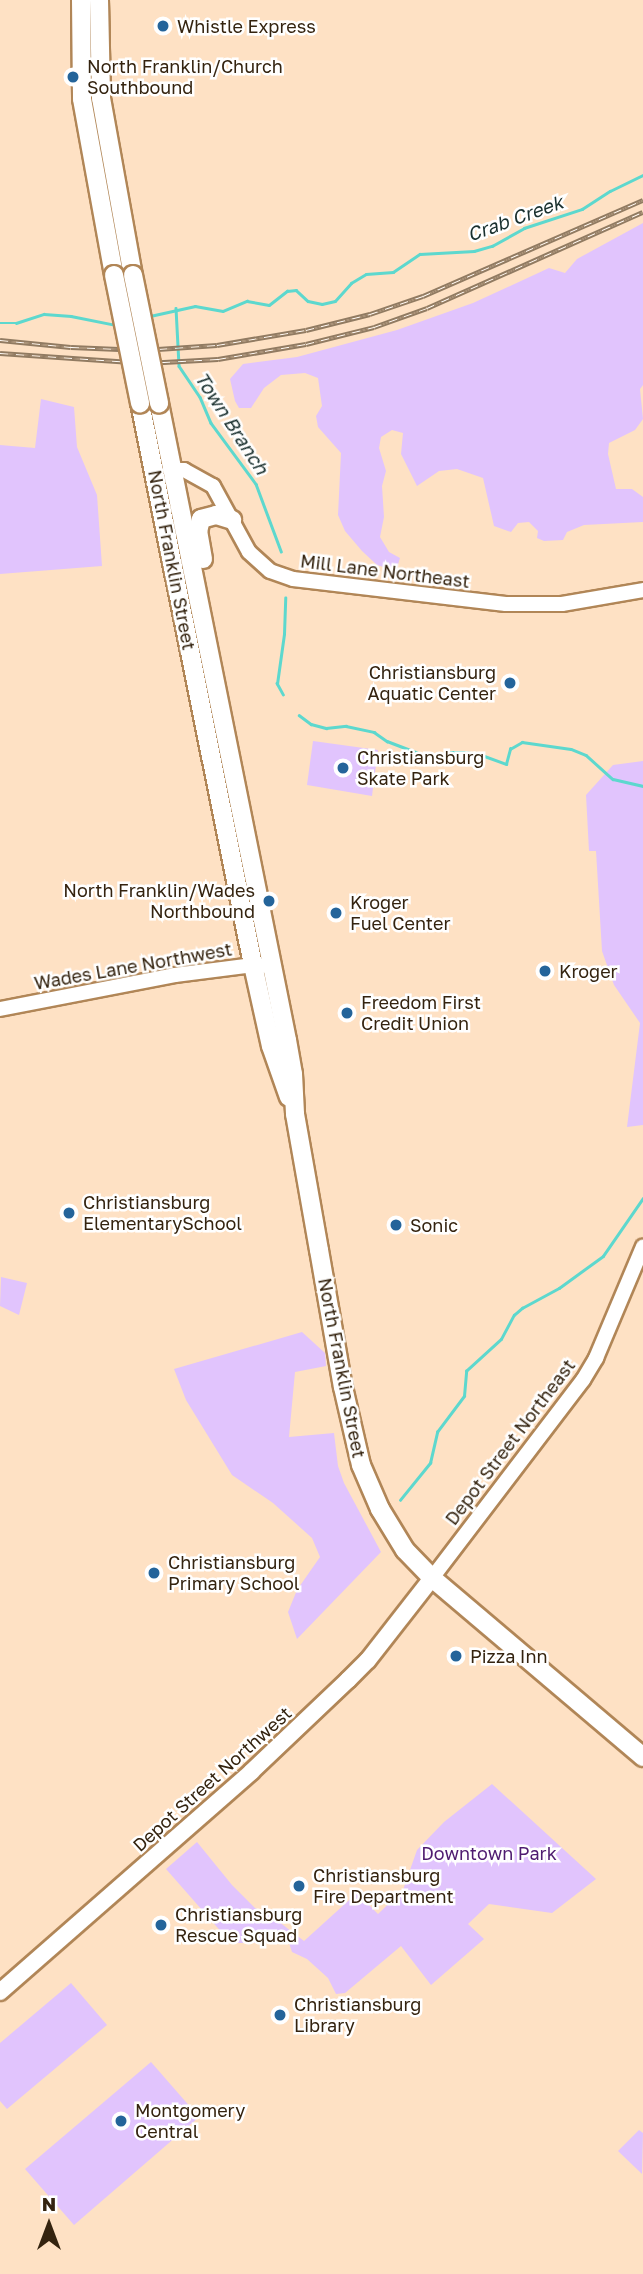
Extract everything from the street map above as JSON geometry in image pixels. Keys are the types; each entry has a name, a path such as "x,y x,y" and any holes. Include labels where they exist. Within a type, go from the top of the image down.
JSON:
{"main road":[{"name":"North Franklin Street","path":"81,0 82,99 114,275 253,965 271,1046 295,1114"},
{"name":"North Franklin Street","path":"99,0 101,98 133,275 293,1074 295,1114 343,1387 361,1465 396,1537 432,1578 643,1757"},
{"path":"206,636 208,591 198,526 201,519 208,516 232,520"},
{"name":"Depot Street Northwest","path":"0,1992 241,1781 348,1680 368,1660 432,1578"}],"street":[{"name":"Mill Lane Northeast","path":"173,470 184,470 212,486 242,541 258,562 282,576 306,582 506,604 562,604 643,590"},
{"name":"Wades Lane Northwest","path":"0,1009 176,975 253,965 272,966"},
{"name":"Depot Street Northeast","path":"432,1578 583,1380 596,1358 643,1247"}],"green space":[{"path":"643,223 643,385 640,389 643,419 635,430 609,443 608,454 616,489 632,489 643,497 643,522 584,525 567,532 563,540 544,541 537,538 538,531 529,522 518,523 511,532 494,526 483,478 457,469 439,471 417,486 401,454 403,433 392,430 381,437 379,448 386,471 382,486 384,517 380,537 389,552 400,558 396,571 377,565 362,551 345,531 338,515 341,453 318,427 316,416 322,406 318,378 305,373 281,375 264,388 251,408 239,408 235,401 230,379 243,364 297,357 397,330 473,303 549,268 565,273 577,259"},
{"path":"41,399 74,407 77,447 97,495 102,566 0,574 0,445 35,448"},
{"name":"Christiansburg Skate Park","path":"313,741 378,750 372,796 307,785"},
{"path":"643,761 643,1125 627,1127 640,1023 614,985 602,951 596,851 589,851 586,795 613,765"},
{"path":"1,1277 27,1283 19,1315 0,1306"},
{"path":"302,1332 325,1353 326,1366 295,1372 289,1437 334,1433 338,1466 344,1483 381,1552 297,1639 288,1612 297,1590 320,1557 312,1538 273,1503 232,1475 186,1400 174,1369"},
{"name":"Downtown Park","path":"492,1784 596,1879 552,1913 489,1904 468,1924 484,1939 431,1985 401,1946 345,1993 336,1994 328,1978 307,1959 292,1952 289,1943 231,1943 166,1869 197,1842 255,1908 270,1915 304,1941 357,1893 378,1914 403,1890 417,1850 444,1822"},
{"path":"71,1983 107,2025 7,2109 0,2101 0,2043"},
{"path":"151,2062 199,2117 74,2225 25,2169"},
{"path":"639,2130 643,2133 642,2174 618,2151"}],"waterway":[{"name":"Crab Creek","path":"150,316 195,306 223,311 247,301 269,305 287,291 296,290 308,301 322,304 335,301 351,283 366,274 393,272 420,254 474,251 492,246 524,228 582,209 643,175"},
{"name":"Town Branch","path":"176,308 179,366 200,397 211,423 256,484 281,551"},
{"name":"Crab Creek","path":"0,323 16,323 44,314 71,316 116,325"},
{"name":"Town Branch","path":"283,695 277,684 284,634 285,598"},
{"name":"Town Branch","path":"299,715 311,724 326,728 346,726 374,732 387,741 424,755 440,757 449,752 463,752 479,754 506,764 510,749 522,742 571,749 586,755 613,779 643,786"},
{"name":"Town Branch","path":"400,1500 430,1463 437,1432 464,1396 466,1371 501,1339 514,1315 522,1308 559,1288 603,1256 643,1198"}],"railway":[{"path":"0,340 143,350 217,345 306,330 370,314 423,296 643,200"},
{"path":"0,353 146,363 218,359 306,344 374,327 427,308 643,212"}],"place":[{"name":"Whistle Express","path":"163,26"},
{"name":"North Franklin/Church Southbound","path":"73,77"},
{"name":"Christiansburg Aquatic Center","path":"510,683"},
{"name":"Christiansburg Skate Park","path":"343,768"},
{"name":"North Franklin/Wades Northbound","path":"269,901"},
{"name":"Kroger Fuel Center","path":"336,913"},
{"name":"Kroger","path":"545,971"},
{"name":"Freedom First Credit Union","path":"347,1013"},
{"name":"Christiansburg ElementarySchool","path":"69,1213"},
{"name":"Sonic","path":"396,1225"},
{"name":"Christiansburg Primary School","path":"154,1573"},
{"name":"Pizza Inn","path":"456,1656"},
{"name":"Christiansburg Fire Department","path":"299,1886"},
{"name":"Christiansburg Rescue Squad","path":"161,1925"},
{"name":"Christiansburg Library","path":"280,2015"},
{"name":"Montgomery Central","path":"121,2121"}]}
